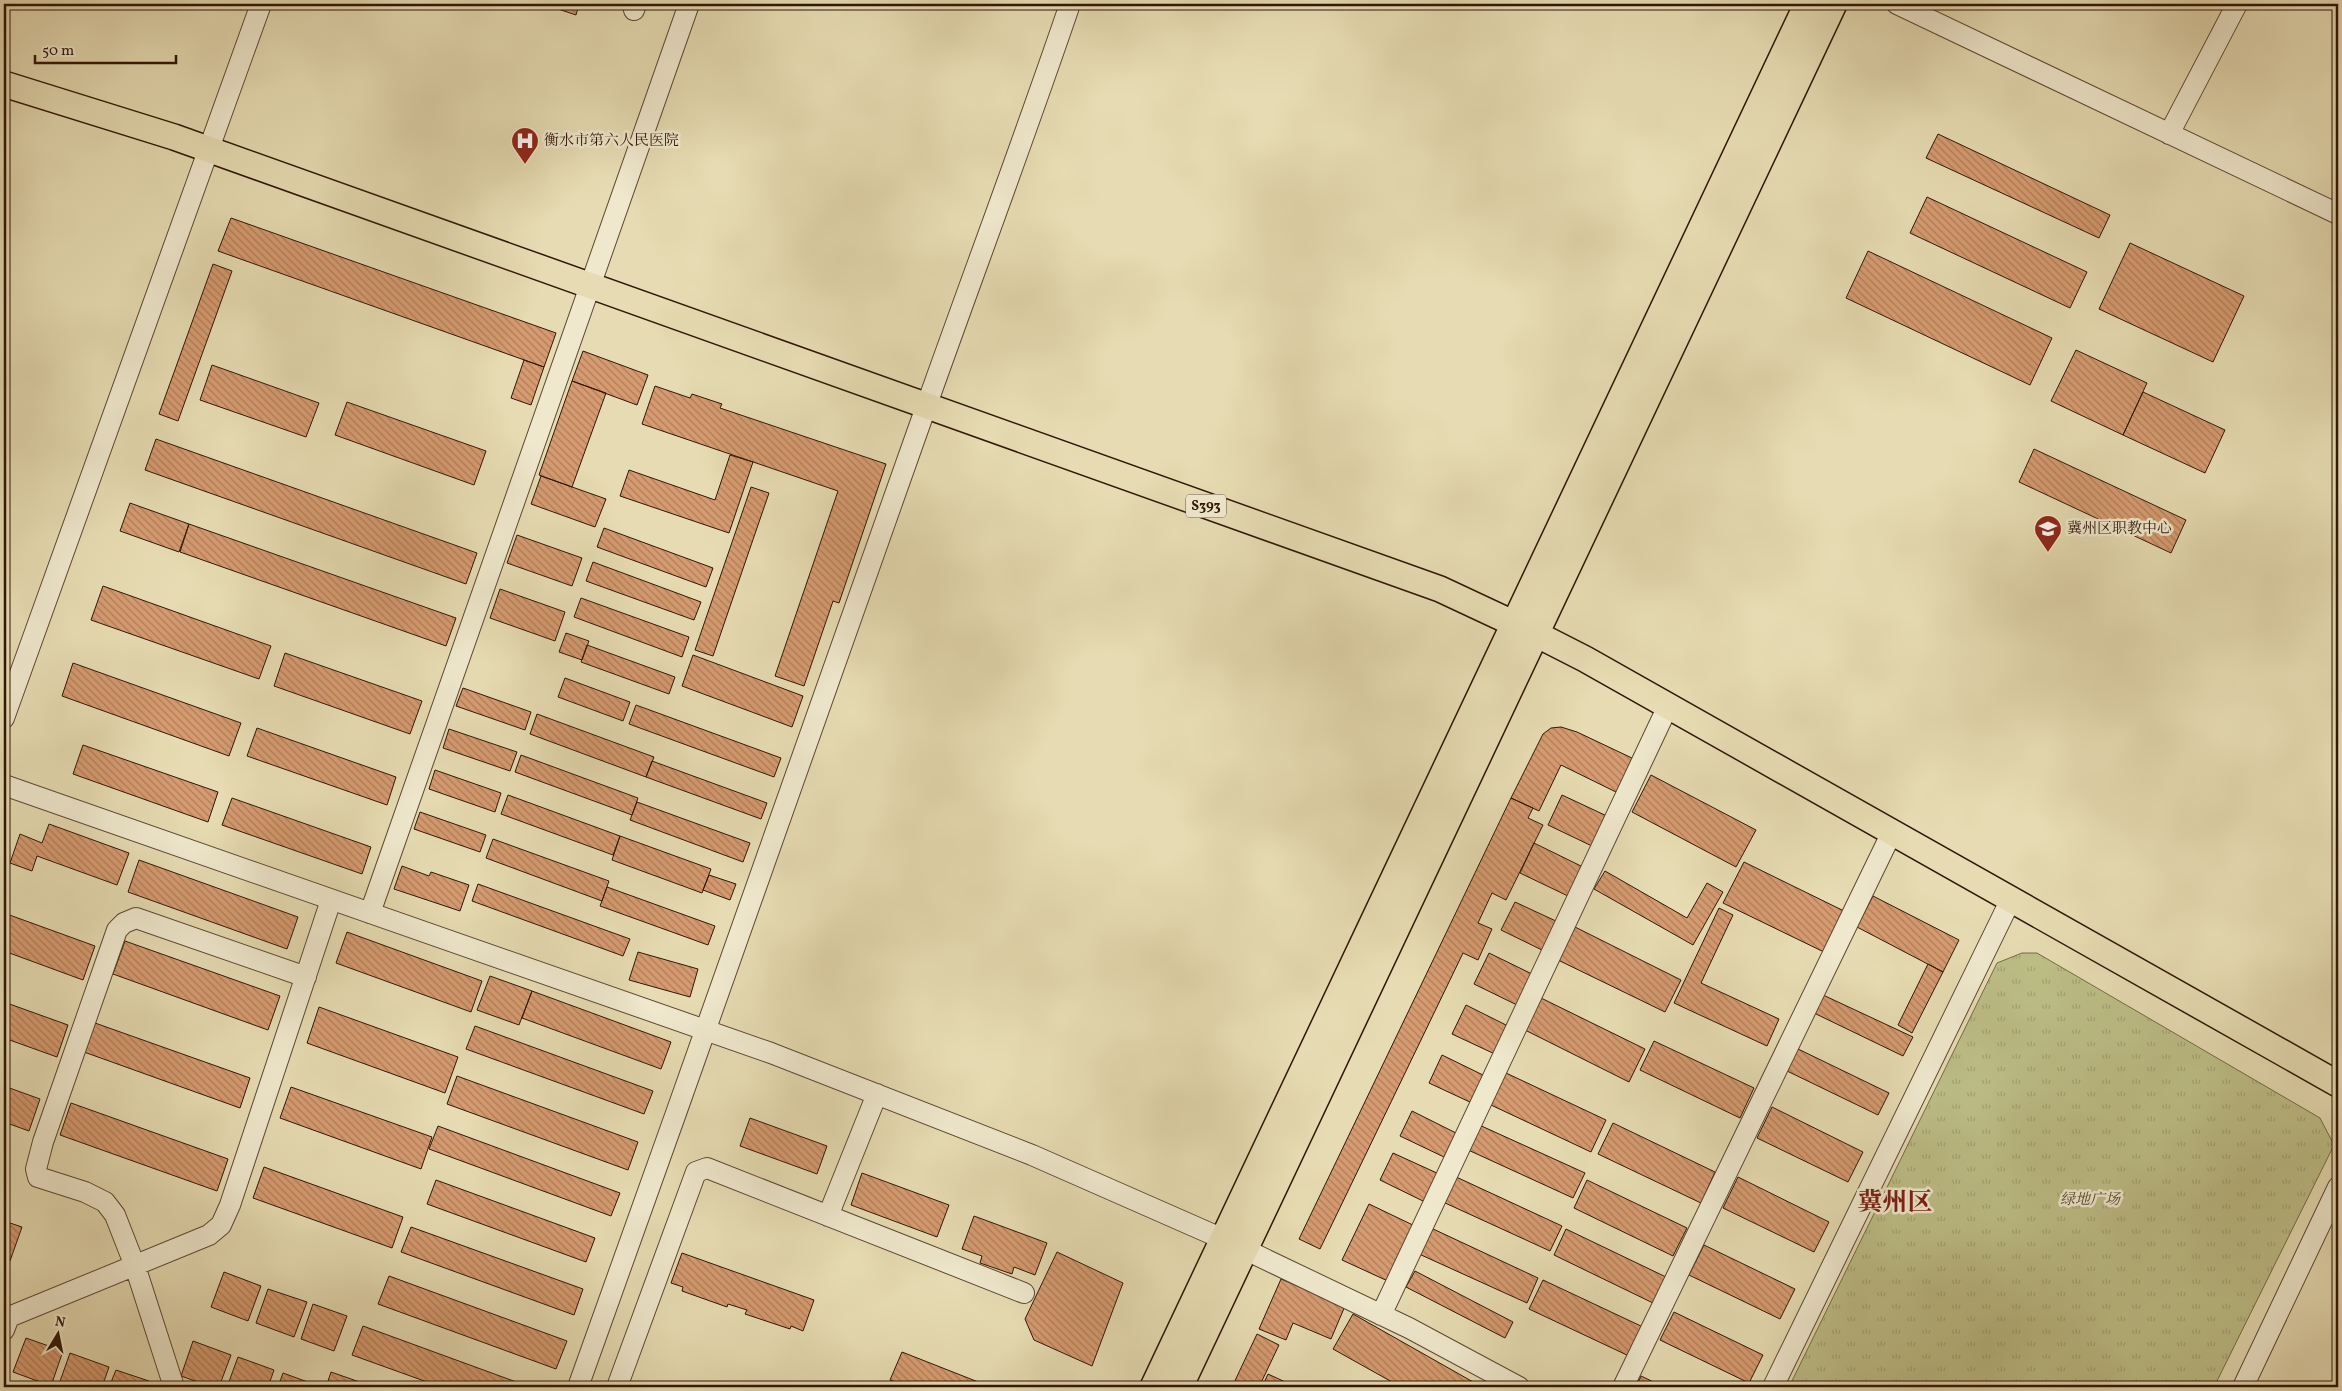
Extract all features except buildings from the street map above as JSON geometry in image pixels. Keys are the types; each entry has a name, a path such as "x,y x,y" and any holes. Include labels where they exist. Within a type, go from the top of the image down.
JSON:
{"main road":[{"path":"1180,1387 1245,1250 1807,4"},
{"path":"1153,1387 1223,1239 1834,4"},
{"name":"S393","path":"4,84 209,149 1440,589 1526,628 1668,706 2338,1084"}],"street":[{"path":"4,718 261,4"},
{"path":"370,913 688,4"},
{"path":"578,1387 707,1031 926,406 1022,144 1070,4"},
{"path":"1897,4 2338,214"},
{"path":"2169,134 2235,4"},
{"path":"1381,1315 1668,706"},
{"path":"4,785 707,1031 877,1094 1032,1155 1223,1239 1381,1315 1519,1387"},
{"path":"1623,1387 1892,832"},
{"path":"1773,1387 2011,899"},
{"path":"4,1330 9,1317 209,1236 221,1225 230,1205 331,900"},
{"path":"174,1387 135,1266 115,1215 104,1202 85,1192 38,1177 36,1169 43,1142 117,930 124,923 136,918 306,977"},
{"path":"828,1216 877,1094"},
{"path":"618,1387 696,1172 707,1168 1024,1293"},
{"path":"2243,1387 2338,1187"}],"green space":[{"name":"绿地广场","path":"2022,953 2037,953 2320,1118 2334,1145 2214,1387 1789,1387 1997,963"}],"place":[{"name":"衡水市第六人民医院","path":"525,165"},
{"name":"冀州区职教中心","path":"2048,553"}],"district":[{"name":"冀州区","path":"1895,1203"}]}
